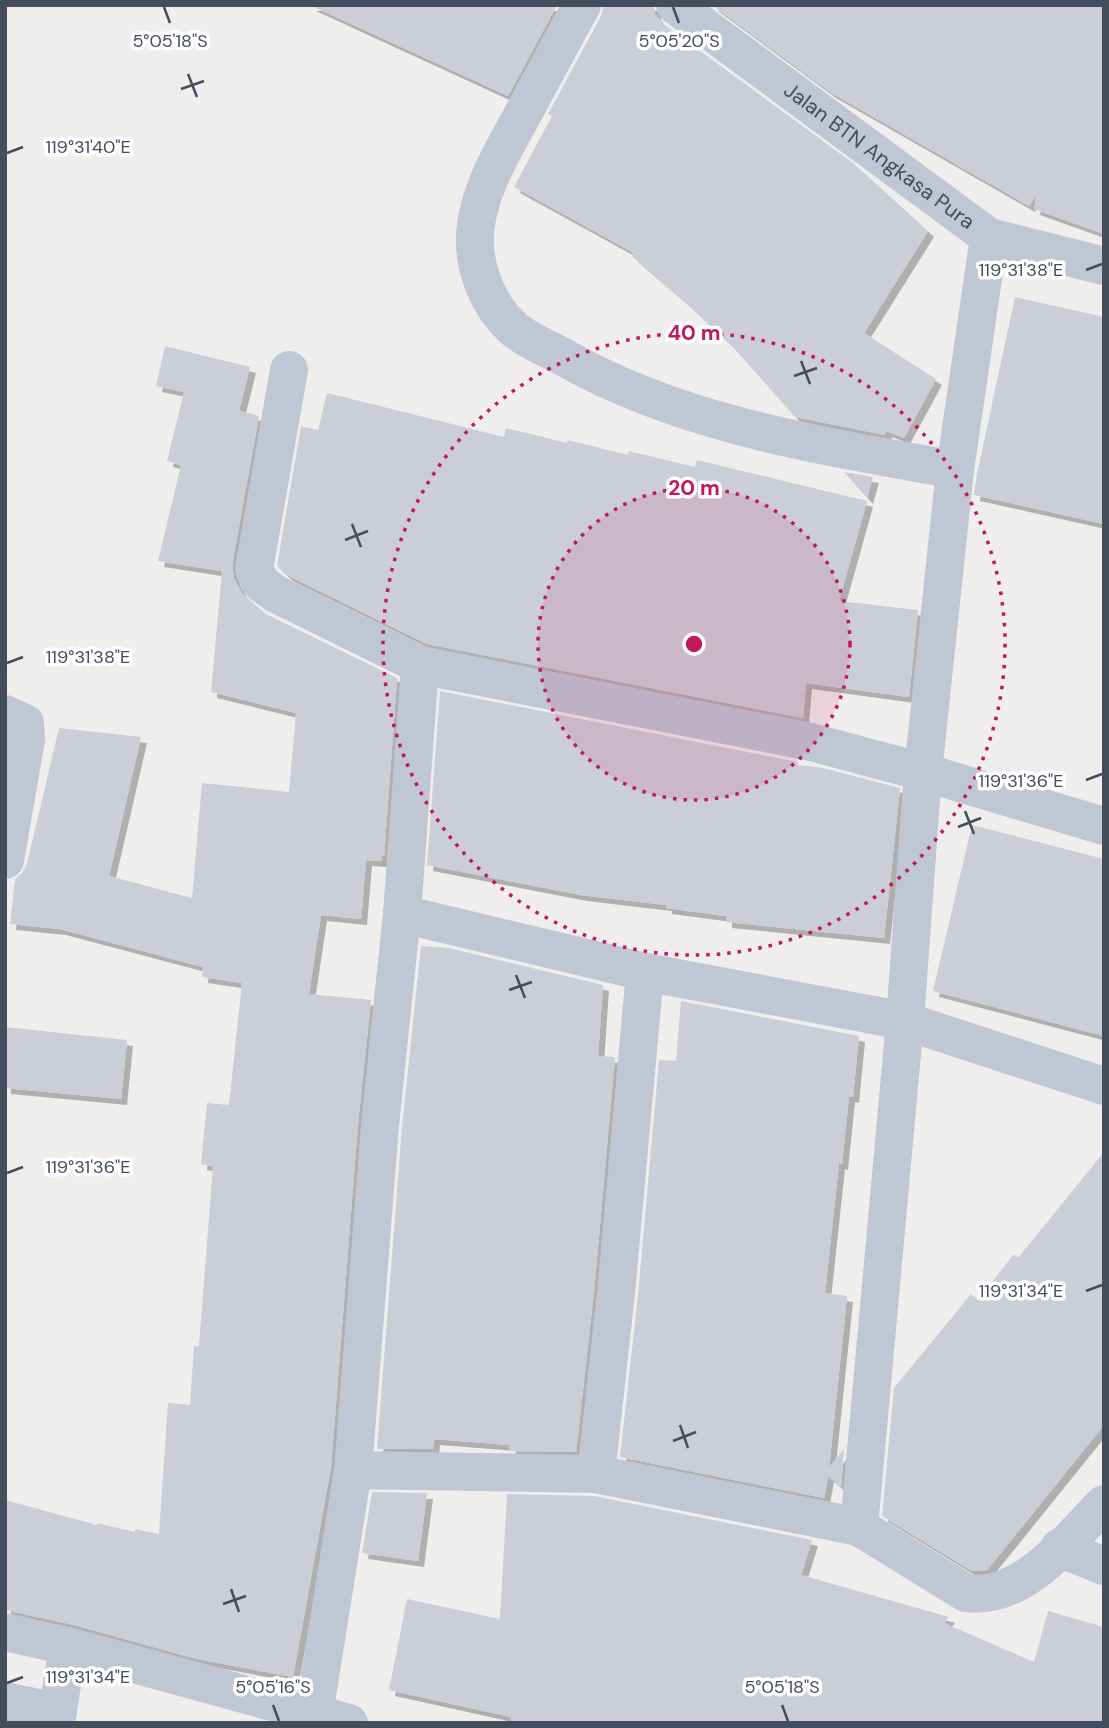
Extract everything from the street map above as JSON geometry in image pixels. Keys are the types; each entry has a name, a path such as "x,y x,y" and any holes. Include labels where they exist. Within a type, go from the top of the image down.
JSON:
{"street":[{"path":"582,5 497,161 481,198 475,234 476,264 489,297 514,329 584,369 658,401 741,426 860,453 955,470"},
{"name":"Jalan BTN Angkasa Pura","path":"675,5 989,237 1104,266"},
{"path":"859,1527 905,1021 923,772 955,470 989,237"},
{"path":"289,370 254,569 261,583 275,594 420,665 811,742 1104,826"},
{"path":"5,1632 68,1646 332,1718 380,1125 402,914 420,665"},
{"path":"5,714 25,723 26,739 5,860"},
{"path":"402,914 645,972 905,1021 1104,1086"},
{"path":"596,1474 616,1293 645,972"},
{"path":"353,1470 596,1474 859,1527 966,1593 979,1595 1008,1589 1018,1583 1104,1504"},
{"path":"1059,1548 1104,1566"},
{"path":"5,1701 57,1717 68,1646"}],"building":[{"path":"310,5 557,5 508,96"},
{"path":"604,5 654,5 655,14 662,23 853,163 928,231 864,333 936,379 904,438 886,431 885,435 795,417 733,347 632,256 634,253 514,187 552,116 548,114 601,16"},
{"path":"712,5 1104,5 1104,234 1034,209 1037,194 1029,206 830,92"},
{"path":"1015,297 1104,317 1104,524 974,495"},
{"path":"165,346 250,367 239,411 259,416 232,565 234,579 242,593 266,614 397,678 384,856 381,861 366,860 361,919 321,915 309,994 371,1000 358,1123 331,1467 293,1677 197,1659 74,1625 5,1610 5,1500 97,1525 159,1534 168,1403 190,1405 194,1346 199,1346 213,1166 201,1164 207,1103 229,1105 242,983 202,977 203,967 60,929 10,924 15,879 27,864 59,728 141,737 109,876 192,898 202,783 289,792 296,713 211,692 222,571 158,561 181,465 167,461 184,392 156,386"},
{"path":"327,393 504,437 506,428 567,443 568,440 628,455 629,451 695,467 697,460 867,501 839,601 918,610 909,697 806,683 803,718 427,644 287,575 277,566 301,426 318,430"},
{"path":"844,472 873,477 867,498"},
{"path":"440,691 798,762 798,765 823,768 900,788 884,938 726,922 726,916 666,908 666,905 581,895 427,865"},
{"path":"972,825 1104,859 1104,1036 933,991"},
{"path":"421,946 449,948 603,985 598,1056 615,1057 576,1452 509,1451 510,1445 434,1439 433,1449 377,1449 402,1127"},
{"path":"681,1001 859,1036 853,1097 849,1096 842,1164 839,1163 825,1293 847,1296 829,1468 844,1449 841,1487 828,1476 824,1498 620,1457 659,1060 676,1061"},
{"path":"5,1027 127,1040 121,1099 5,1088"},
{"path":"1104,1152 1104,1425 987,1570 972,1571 882,1516 894,1388 971,1294 978,1300 1014,1254 1018,1258"},
{"path":"372,1492 427,1493 418,1561 362,1553"},
{"path":"507,1494 594,1496 812,1540 801,1575 949,1617 944,1623 1034,1662 1048,1611 1104,1627 1104,1723 510,1723 511,1717 389,1690 407,1599 500,1619"}]}
